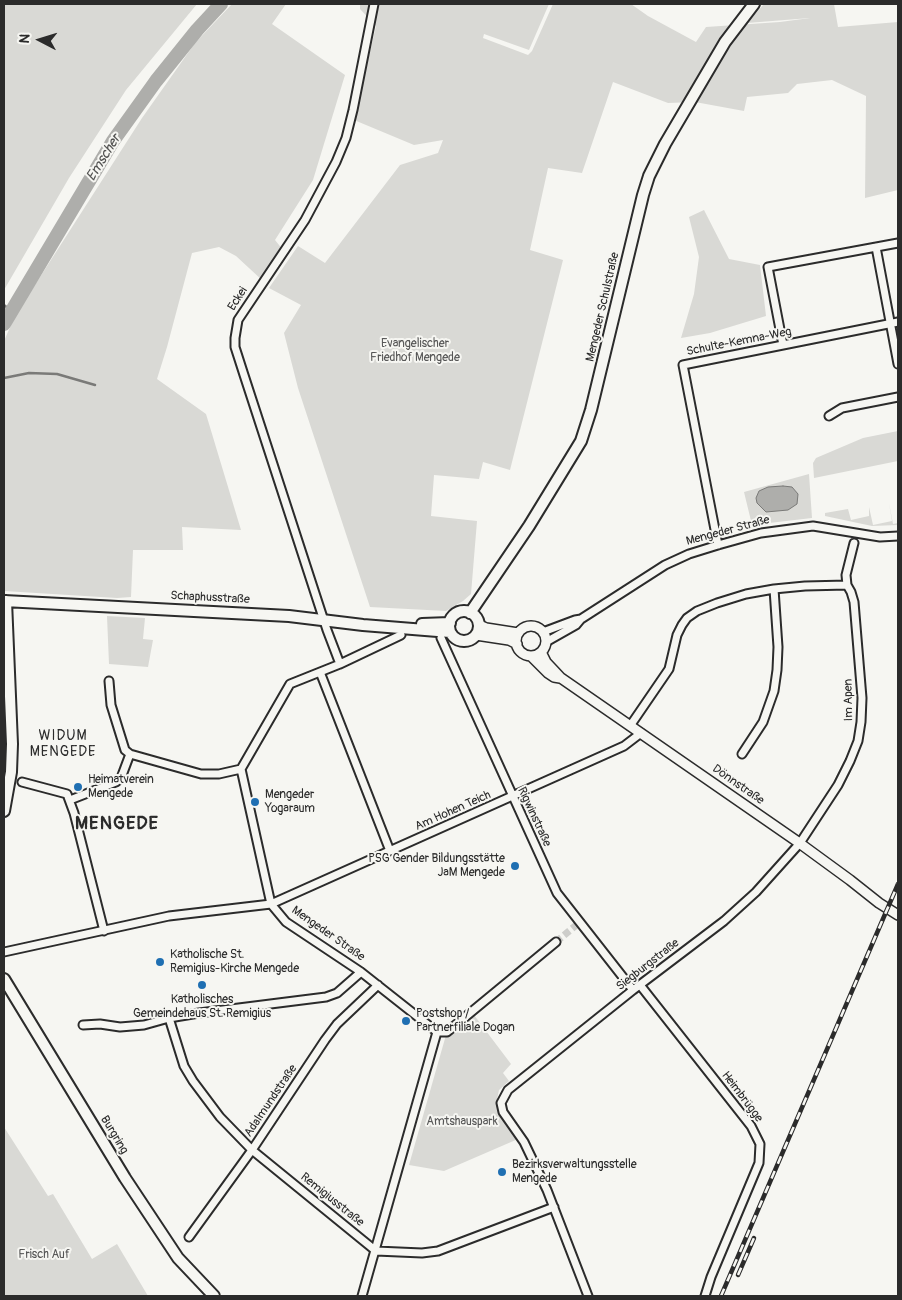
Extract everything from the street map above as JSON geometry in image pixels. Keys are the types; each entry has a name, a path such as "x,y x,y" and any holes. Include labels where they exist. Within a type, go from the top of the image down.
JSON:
{"main road":[{"name":"Mengeder Schulstraße","path":"470,612 530,526 581,440 591,410 642,195 649,176 664,144 724,42 754,4"},
{"name":"Schaphusstraße","path":"4,602 184,609 289,616 423,630 450,627"},
{"path":"4,602 12,735 4,811"},
{"path":"470,612 476,617 479,625 476,635 471,639 463,641 455,638 450,627 451,619 457,613 470,612"},
{"path":"4,676 9,690"},
{"name":"Burgring","path":"4,978 125,1178 178,1258 214,1296"}],"street":[{"name":"Eckei","path":"324,620 238,355 235,338 238,320 306,220 336,162 346,138 354,110 374,4"},
{"path":"784,345 768,267 898,243"},
{"path":"876,247 894,323 898,364"},
{"name":"Schulte-Kemna-Weg","path":"718,545 683,364 894,323"},
{"path":"829,416 842,408 898,397"},
{"name":"Mengeder Straße","path":"546,642 576,625 581,619 664,565 689,554 718,545 761,533 813,526 880,537 898,536"},
{"name":"Im Apen","path":"800,843 838,785 858,741 862,698 854,602 851,592 846,585 846,575 854,543"},
{"path":"630,726 669,669 677,635 682,625 687,618 697,611 717,602 774,589 846,585"},
{"path":"742,754 763,722 774,691 778,647 774,589"},
{"name":"Mengeder Straße","path":"543,632 581,619"},
{"path":"324,620 340,664"},
{"path":"476,635 509,640 516,644 523,654 531,656 541,652 546,642 543,632 536,627 528,626 518,633 486,628 479,625"},
{"path":"516,644 518,633"},
{"path":"109,681 111,705 125,750 130,754 201,774 219,774 241,769 290,684 340,664 401,635"},
{"name":"Rigwinstraße","path":"441,638 557,893 636,988"},
{"name":"Dönnstraße","path":"541,652 546,662 561,678 800,843 898,916"},
{"name":"Dönnstraße","path":"531,656 548,674 561,678"},
{"path":"320,672 390,851"},
{"name":"Am Hohen Teich","path":"4,952 176,915 271,904 624,746 641,733"},
{"path":"22,782 69,797 116,782 121,778 130,754"},
{"name":"Mengeder Straße","path":"241,769 271,904 286,922 361,972 436,1032"},
{"path":"69,797 104,931"},
{"name":"Siegburgstraße","path":"554,1207 526,1146 503,1112 501,1103 503,1097 508,1090 735,912 756,892 800,843"},
{"path":"362,1296 436,1032 447,1032 556,942"},
{"path":"83,1025 100,1024 120,1027 144,1025 169,1018 326,996 338,993 361,972"},
{"name":"Adalmundstraße","path":"189,1236 252,1150 337,1024 378,985"},
{"name":"Heimbrügge","path":"636,988 751,1126 760,1144 759,1163 705,1296"},
{"name":"Remigiusstraße","path":"169,1018 184,1066 220,1117 252,1150 376,1251"},
{"path":"376,1251 422,1253 438,1251 554,1207 588,1296"}],"green space":[{"path":"4,4 197,4 126,90 69,178 4,290"},
{"path":"232,4 286,4 272,24 345,75 313,180 275,240 283,250 263,281 236,256 219,247 192,253 157,379 206,414 241,530 182,527 183,550 133,550 131,597 117,598 4,591 4,341 15,316 142,118 195,43"},
{"name":"Evangelischer Friedhof Mengede","path":"360,4 549,4 529,50 484,34 483,38 528,55 532,51 553,4 631,4 648,16 696,42 706,27 810,18 747,23 764,4 834,4 838,27 898,22 898,190 865,198 866,96 832,80 797,84 788,93 747,97 744,111 695,102 668,103 613,82 582,173 548,168 530,250 563,260 510,470 483,462 479,479 434,475 431,516 477,521 471,594 446,611 370,607 298,388 284,333 301,305 269,288 298,246 325,263 400,165 438,153 443,140 414,145 354,120 376,26 360,9"},
{"path":"704,210 729,259 760,265 766,316 710,333 681,338 694,294 699,257 689,217"},
{"path":"898,431 898,461 814,478 813,463 816,458 863,438"},
{"path":"809,474 812,518 752,525 744,492"},
{"path":"889,503 893,524 898,523 898,525 872,526 825,516 825,513 848,509 851,520 869,516 869,507 873,525 892,521"},
{"path":"107,616 145,618 143,639 153,640 148,667 109,664"},
{"name":"Amtshauspark","path":"474,1015 511,1064 503,1073 509,1081 499,1090 496,1104 518,1139 444,1171 409,1165 446,1035"},
{"name":"Frisch Auf","path":"4,1127 48,1196 53,1194 92,1259 117,1244 148,1296 4,1296"}],"shaded area":[{"path":"768,487 792,487 798,494 797,504 788,510 766,512 757,503 756,498 759,491"}],"waterway":[{"name":"Emscher","path":"4,324 113,141 156,81 197,30 221,4"},
{"path":"4,305 11,311"},
{"path":"4,378 29,373 57,374 95,385"}],"tunnel":[{"path":"556,942 580,922"}],"railway":[{"path":"721,1296 898,884"},
{"path":"738,1275 754,1238"}],"place":[{"name":"Heimatverein Mengede","path":"78,787"},
{"name":"Mengeder Yogaraum","path":"255,802"},
{"name":"PSG Gender Bildungsstätte JaM Mengede","path":"515,866"},
{"name":"Katholische St. Remigius-Kirche Mengede","path":"160,962"},
{"name":"Katholisches Gemeindehaus St. Remigius","path":"202,985"},
{"name":"Postshop / Partnerfiliale Dogan","path":"406,1021"},
{"name":"Bezirksverwaltungsstelle Mengede","path":"502,1172"}],"district":[{"name":"WIDUM MENGEDE","path":"63,744"},
{"name":"MENGEDE","path":"117,824"}]}
